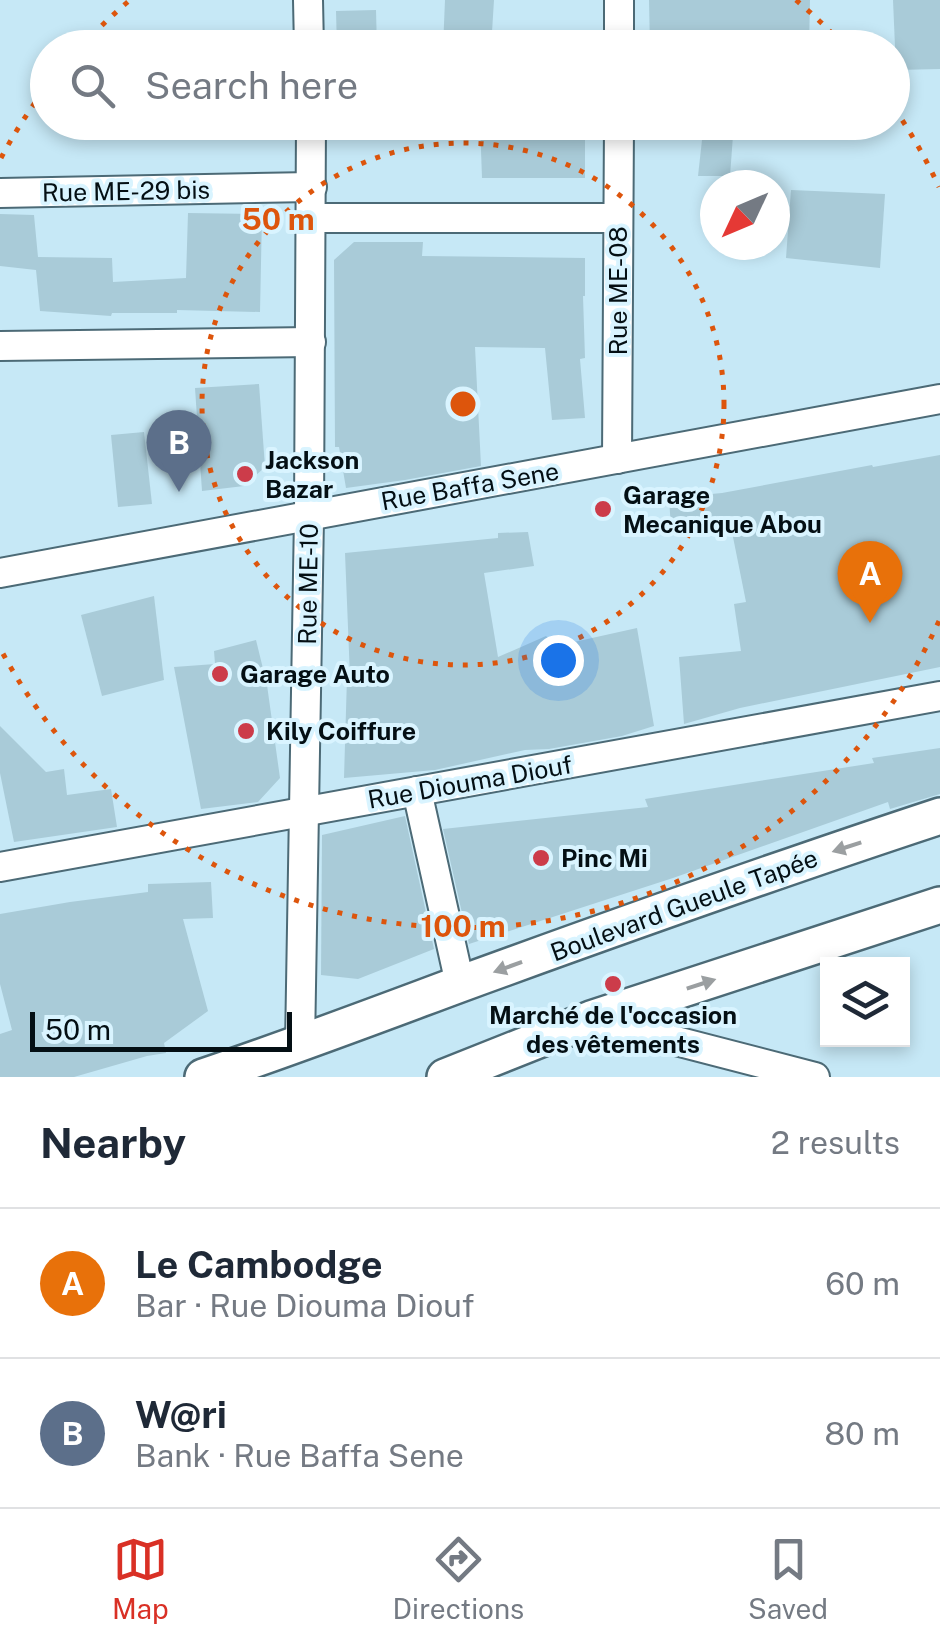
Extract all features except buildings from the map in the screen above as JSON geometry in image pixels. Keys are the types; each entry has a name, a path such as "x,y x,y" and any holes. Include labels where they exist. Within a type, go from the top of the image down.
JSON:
{"street":[{"path":"308,0 309,30"},
{"path":"619,0 619,30"},
{"name":"Rue ME-10","path":"300,1045 311,140"},
{"name":"Rue ME-08","path":"617,459 618,140"},
{"name":"Rue ME-29 bis","path":"0,193 312,188"},
{"path":"311,218 618,218"},
{"path":"0,346 311,342"},
{"name":"Rue Baffa Sene","path":"0,573 940,399"},
{"name":"Rue Diouma Diouf","path":"0,868 940,696"},
{"path":"417,791 460,984"},
{"name":"Boulevard Gueule Tapée","path":"203,1077 940,816"},
{"path":"445,1077 591,1019 940,905"},
{"path":"591,1019 816,1077"}],"place":[{"name":"Jackson Bazar","path":"245,474"},
{"name":"W@ri","path":"179,492"},
{"name":"Garage Mecanique Abou","path":"603,509"},
{"name":"Le Cambodge","path":"870,623"},
{"name":"Garage Auto","path":"220,674"},
{"name":"Kily Coiffure","path":"246,731"},
{"name":"Pinc Mi","path":"541,858"},
{"name":"Marché de l'occasion des vêtements","path":"613,984"}]}
